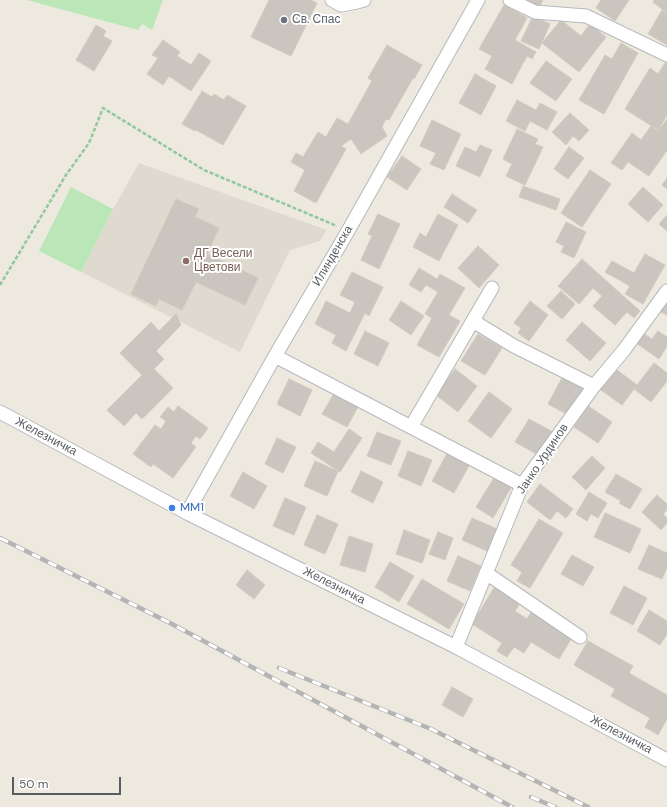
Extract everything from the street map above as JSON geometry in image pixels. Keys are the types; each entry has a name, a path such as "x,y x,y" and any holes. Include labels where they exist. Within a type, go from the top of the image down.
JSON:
{"street":[{"path":"332,0 341,5 364,0"},
{"name":"Илинденска","path":"187,513 478,0"},
{"path":"510,0 535,12 586,16 667,55"},
{"path":"411,427 492,288"},
{"name":"Јанко Урдинов","path":"456,647 522,485 594,386 624,350 667,291"},
{"path":"473,321 514,346 594,386"},
{"path":"275,356 522,485"},
{"name":"Железничка","path":"0,412 187,513 456,647 667,760"},
{"path":"486,573 580,637"}],"path":[{"path":"0,285 66,175 89,143 102,108 204,170 348,230"}],"shaded area":[{"name":"ДГ Весели Цветови","path":"139,163 327,230 320,241 290,250 240,352 81,272 113,209"}],"green space":[{"path":"27,0 163,0 152,30 142,24 138,30"},
{"path":"71,187 113,209 81,272 39,251"}],"building":[{"name":"Св. Спас","path":"269,0 311,0 317,3 291,56 251,37"},
{"path":"521,0 543,0 538,9"},
{"path":"601,0 629,0 615,21 596,8"},
{"path":"654,0 667,0 667,13 653,2"},
{"path":"504,5 527,18 515,40 536,52 532,59 527,56 512,84 485,69 492,56 479,49"},
{"path":"662,10 667,14 667,45 648,34"},
{"path":"533,16 550,24 539,49 521,41"},
{"path":"561,20 581,36 590,24 606,37 579,72 542,43"},
{"path":"96,25 106,31 103,36 112,41 94,71 76,60"},
{"path":"163,40 180,52 177,56 191,65 199,53 211,61 191,91 169,76 163,85 147,74 158,58 152,55"},
{"path":"621,43 638,53 604,114 579,100 605,55 612,59"},
{"path":"387,45 422,65 389,120 386,119 382,127 387,136 361,154 351,139 341,146 346,149 316,203 294,191 305,170 291,162 296,153 303,157 318,132 326,137 337,118 348,124 372,81 368,78"},
{"path":"667,60 667,115 658,130 625,109 650,68 658,74"},
{"path":"546,61 572,79 556,101 530,83"},
{"path":"475,74 496,86 481,115 459,103"},
{"path":"202,91 212,97 214,94 224,100 227,95 246,106 223,145 182,124"},
{"path":"517,100 536,110 540,103 557,112 547,130 530,121 525,131 506,121"},
{"path":"570,113 589,130 579,141 573,136 566,145 552,132"},
{"path":"667,119 667,150 649,176 628,162 622,170 611,163 632,133 641,140 651,126 658,131"},
{"path":"432,120 461,134 444,170 430,164 436,153 420,146"},
{"path":"517,129 538,139 535,144 543,147 525,185 506,176 512,164 503,159"},
{"path":"480,145 492,150 480,177 456,166 465,147 476,152"},
{"path":"569,147 584,158 568,179 554,169"},
{"path":"402,156 421,169 407,190 387,177"},
{"path":"590,170 611,184 582,227 561,213"},
{"path":"667,178 667,189 662,185"},
{"path":"523,186 560,199 556,210 519,197"},
{"path":"643,187 663,205 648,222 628,204"},
{"path":"452,194 477,210 468,223 444,207"},
{"path":"176,199 199,209 195,217 219,228 207,254 258,278 245,305 196,282 182,310 159,299 156,306 131,294"},
{"path":"378,214 400,224 379,269 361,260 372,236 368,234"},
{"path":"438,214 458,225 439,261 413,247 420,233 426,237"},
{"path":"667,215 667,231 659,224"},
{"path":"566,222 586,232 574,258 561,252 564,246 556,242"},
{"path":"478,246 499,265 479,288 458,268"},
{"path":"645,254 665,265 643,304 625,294 630,286 605,272 612,261 634,273"},
{"path":"582,259 640,311 634,318 627,312 615,325 593,306 602,296 593,288 579,304 558,286"},
{"path":"419,268 437,279 440,274 465,288 449,315 460,321 439,357 417,345 432,318 425,314 438,292 426,285 421,292 409,285"},
{"path":"352,272 383,287 369,316 365,313 346,351 332,343 336,335 315,324 326,301 350,313 355,302 340,295"},
{"path":"561,291 575,304 562,319 547,306"},
{"path":"401,301 424,316 411,335 389,320"},
{"path":"530,301 548,315 529,341 518,333 521,328 514,323"},
{"path":"664,302 667,303 667,315 659,311"},
{"path":"176,314 181,325 156,351 164,359 154,369 173,388 142,419 136,413 124,426 107,410 142,375 120,353 151,322 159,331"},
{"path":"582,322 606,343 590,361 566,340"},
{"path":"365,331 389,343 378,366 354,354"},
{"path":"658,331 667,337 667,346 659,359 636,343 643,333 652,339"},
{"path":"478,334 502,348 485,375 461,361"},
{"path":"654,363 667,373 667,381 651,402 634,389"},
{"path":"613,367 637,385 622,405 598,388"},
{"path":"455,369 477,386 458,412 436,395"},
{"path":"563,376 585,388 570,416 548,404"},
{"path":"289,379 312,390 300,416 277,404"},
{"path":"336,390 360,403 347,427 322,414"},
{"path":"489,392 512,409 491,438 468,421"},
{"path":"178,406 208,428 200,439 196,436 191,443 196,447 173,478 153,464 151,467 133,454 155,425 161,429 166,421 160,417 168,407 174,412"},
{"path":"588,406 612,422 598,443 574,427"},
{"path":"529,419 555,433 542,457 515,442"},
{"path":"349,429 362,438 340,472 311,453 318,442 334,452"},
{"path":"377,432 401,441 391,465 367,456"},
{"path":"277,438 296,447 283,473 265,464"},
{"path":"450,448 472,460 454,493 432,481"},
{"path":"408,451 432,460 421,486 398,476"},
{"path":"592,456 605,468 586,490 572,477"},
{"path":"315,461 338,471 327,496 304,486"},
{"path":"361,471 383,482 373,503 351,492"},
{"path":"243,472 267,486 254,509 230,496"},
{"path":"497,473 514,483 493,518 476,507"},
{"path":"616,474 642,489 630,509 619,503 621,501 605,492"},
{"path":"540,484 573,509 566,518 557,511 550,520 527,502"},
{"path":"589,492 607,503 598,518 591,514 587,521 576,514"},
{"path":"657,495 667,504 667,510 663,514 667,518 667,523 661,530 642,512"},
{"path":"285,498 306,507 294,535 273,526"},
{"path":"605,513 641,529 630,553 594,537"},
{"path":"317,515 338,524 325,554 304,545"},
{"path":"472,518 497,529 487,551 462,540"},
{"path":"539,519 563,533 530,588 517,581 522,572 511,565"},
{"path":"404,530 430,540 422,563 396,554"},
{"path":"438,532 453,538 445,560 429,554"},
{"path":"349,536 373,544 365,572 340,565"},
{"path":"649,545 667,553 667,567 662,579 638,569"},
{"path":"572,555 594,567 583,586 561,574"},
{"path":"458,556 481,566 470,591 447,581"},
{"path":"390,562 414,576 399,602 375,587"},
{"path":"247,570 265,585 254,599 236,585"},
{"path":"422,579 464,604 449,629 407,604"},
{"path":"497,583 523,599 515,611 527,619 532,611 573,636 559,659 531,642 524,653 514,647 507,657 497,651 502,643 472,624"},
{"path":"624,586 647,598 633,625 610,613"},
{"path":"649,610 667,621 667,634 660,645 637,631"},
{"path":"588,641 633,666 629,673 667,695 667,719 658,735 645,727 650,718 611,696 615,689 574,665"},
{"path":"452,687 473,699 463,717 442,705"}],"railway":[{"path":"0,538 172,624 512,807"},
{"path":"279,668 431,729 588,807"},
{"path":"531,797 555,807"}],"place":[{"name":"Св. Спас","path":"284,20"},
{"name":"ДГ Весели Цветови","path":"186,261"},
{"name":"MM1","path":"172,508"}]}
